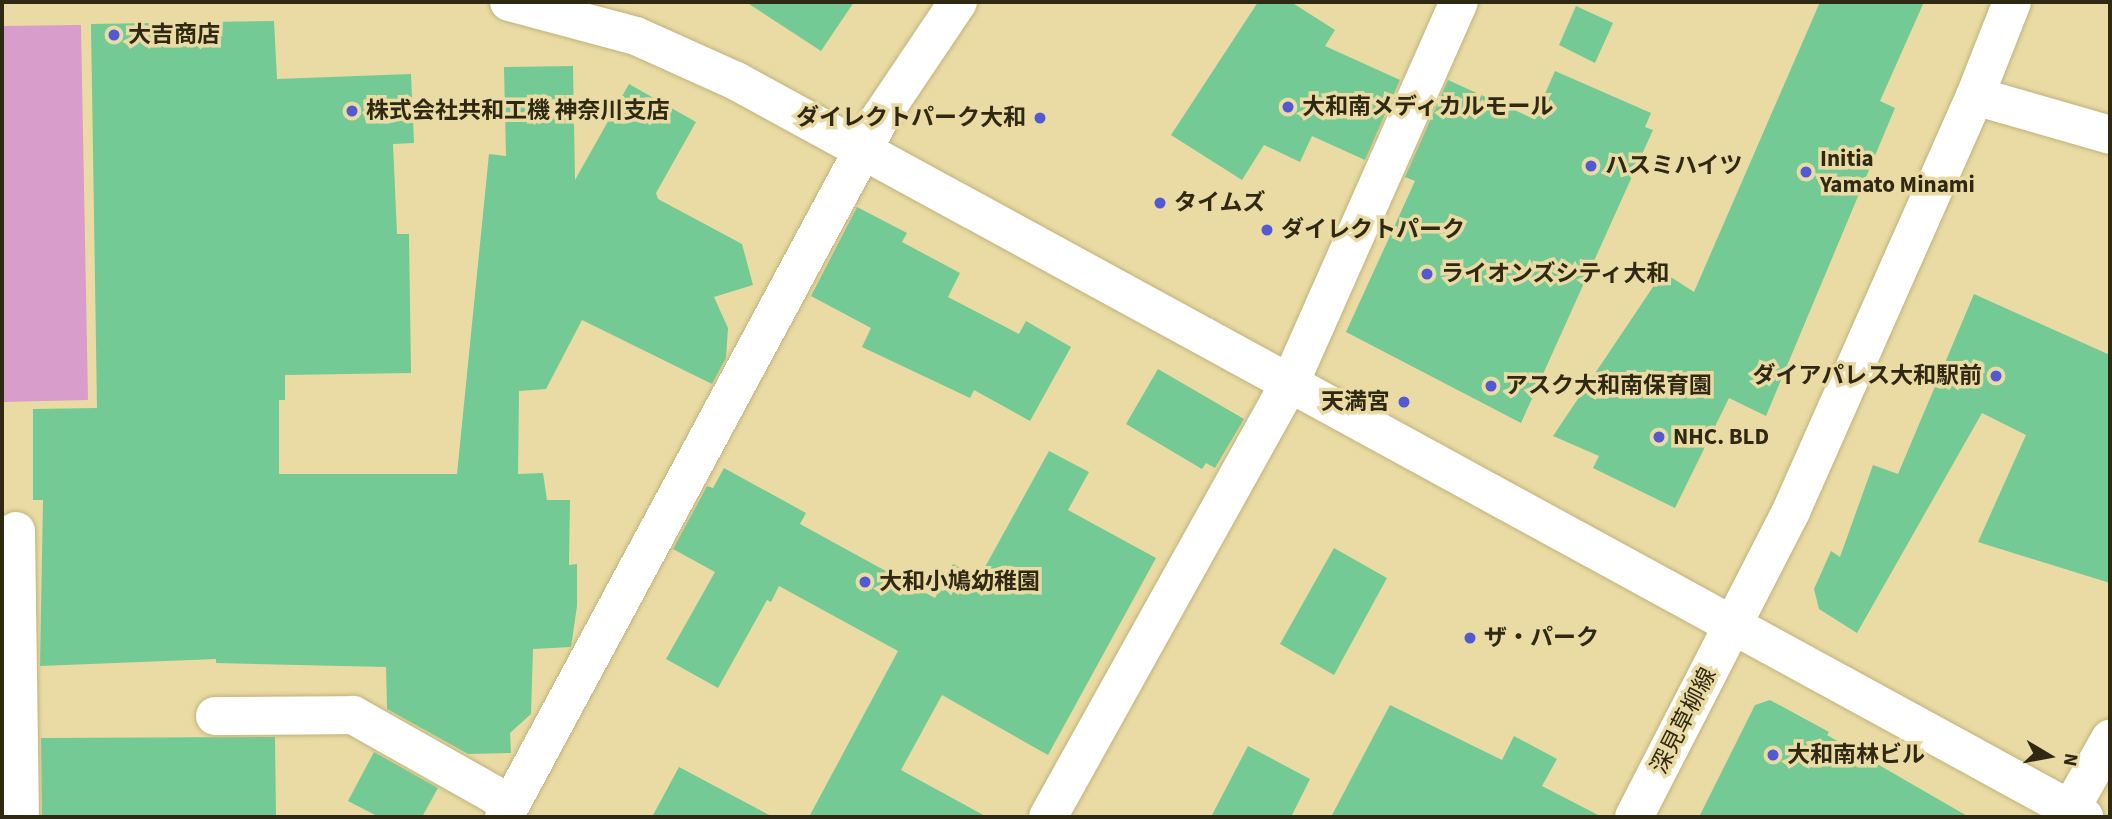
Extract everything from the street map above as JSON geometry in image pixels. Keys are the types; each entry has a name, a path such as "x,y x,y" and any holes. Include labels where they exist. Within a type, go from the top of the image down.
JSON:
{"street":[{"path":"509,2 635,36 736,81 1732,624 2073,815 2110,739"},
{"path":"215,716 353,715 507,810 863,149 958,2"},
{"path":"1048,817 1290,383 1459,2"},
{"name":"深見草柳線","path":"1634,817 1792,509 1975,96 2012,2"},
{"path":"1975,96 2110,135"},
{"path":"16,531 9,620 20,817"}],"shaded area":[{"path":"81,25 88,400 2,402 2,26"}],"building":[{"path":"746,2 854,2 821,51"},
{"name":"大和南メディカルモール","path":"1258,2 1291,2 1335,30 1325,46 1400,80 1365,160 1312,136 1300,162 1264,145 1242,180 1171,135"},
{"path":"1820,2 1924,2 1880,101 1895,108 1766,416 1729,398 1675,508 1593,468 1599,456 1553,436 1663,272 1694,292"},
{"path":"1576,6 1613,23 1595,63 1559,45"},
{"path":"274,21 277,79 411,74 414,143 393,144 397,234 409,234 411,373 285,375 285,400 279,400 279,474 457,474 489,154 506,156 504,67 573,66 575,180 629,84 696,122 656,193 658,199 742,244 753,285 714,297 728,328 726,358 712,384 582,320 546,389 519,391 518,474 543,473 547,500 570,500 569,565 577,564 577,606 571,647 533,649 531,714 510,733 511,753 468,754 387,709 386,667 216,663 216,659 40,666 43,500 33,500 33,409 97,408 91,24"},
{"path":"1555,71 1651,113 1645,127 1653,130 1521,423 1346,332 1415,181 1405,177 1448,80 1534,119"},
{"path":"857,207 907,233 902,242 960,273 948,297 1019,334 1026,321 1071,347 1030,421 974,390 970,398 862,347 871,328 811,296"},
{"path":"1974,294 2110,355 2110,583 1978,542 2026,435 1982,413 1857,633 1819,609 1814,589 1831,551 1840,557 1873,465 1898,474"},
{"path":"1158,369 1244,419 1215,468 1206,463 1202,469 1126,424"},
{"path":"1049,451 1089,472 1068,510 1156,558 1048,755 942,695 901,770 987,817 809,817 898,651 779,586 771,602 767,600 718,688 666,659 715,572 673,549 707,486 713,488 724,468 806,513 800,524 935,598 953,564 979,578"},
{"path":"1334,548 1387,578 1334,675 1280,644"},
{"path":"1770,700 1829,732 1827,735 1969,817 1699,817 1755,705"},
{"path":"1390,705 1502,760 1514,736 1557,759 1542,786 1602,817 1331,817"},
{"path":"275,737 276,817 42,817 41,738"},
{"path":"1248,746 1310,779 1291,817 1211,817"},
{"path":"374,752 438,788 422,817 379,817 348,801"},
{"path":"679,767 773,817 652,817"}],"place":[{"name":"大吉商店","path":"114,35"},
{"name":"大和南メディカルモール","path":"1288,107"},
{"name":"株式会社共和工機 神奈川支店","path":"352,111"},
{"name":"ダイレクトパーク大和","path":"1040,118"},
{"name":"ハスミハイツ","path":"1591,166"},
{"name":"Initia Yamato Minami","path":"1806,172"},
{"name":"タイムズ","path":"1160,203"},
{"name":"ダイレクトパーク","path":"1267,230"},
{"name":"ライオンズシティ大和","path":"1427,274"},
{"name":"ダイアパレス大和駅前","path":"1996,376"},
{"name":"アスク大和南保育園","path":"1491,386"},
{"name":"天満宮","path":"1404,402"},
{"name":"NHC. BLD","path":"1659,437"},
{"name":"大和小鳩幼稚園","path":"865,582"},
{"name":"ザ・パーク","path":"1470,638"},
{"name":"大和南林ビル","path":"1773,755"}]}
